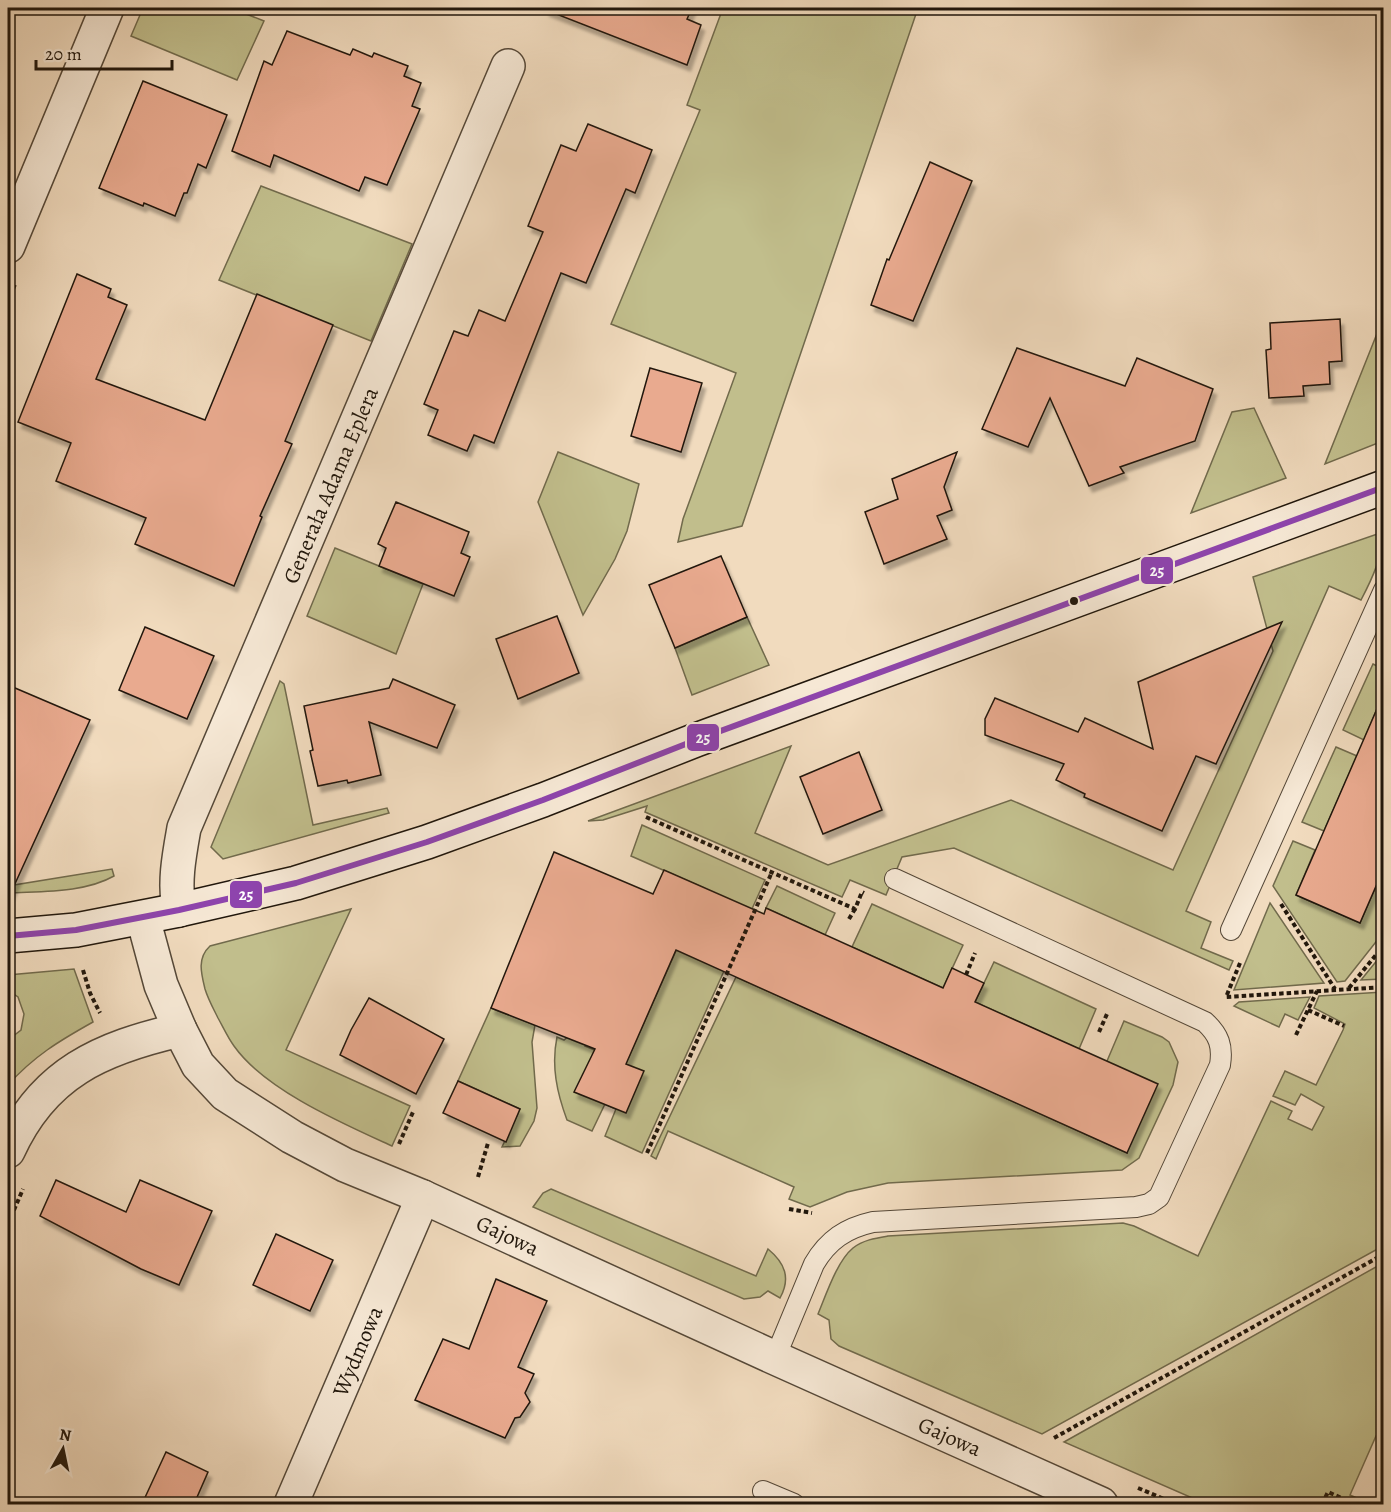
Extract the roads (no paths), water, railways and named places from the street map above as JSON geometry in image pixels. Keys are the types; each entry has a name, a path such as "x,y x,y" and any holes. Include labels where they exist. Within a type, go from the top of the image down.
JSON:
{"street":[{"path":"8,246 107,8"},
{"name":"Generała Adama Eplera","path":"179,910 176,894 177,866 184,828 508,66"},
{"path":"8,936 76,930 179,910 296,883 427,842 543,800 696,740 1383,487"},
{"name":"Gajowa","path":"143,918 161,985 198,1065 225,1094 292,1137 345,1165 423,1197 1101,1504"},
{"path":"8,1151 19,1127 48,1089 72,1071 120,1047 180,1030"},
{"name":"Wydmowa","path":"291,1504 423,1197"}],"lane":[{"path":"1231,930 1383,590"},
{"path":"775,1358 821,1253 839,1235 857,1226 873,1222 1136,1207 1149,1204 1159,1197 1220,1065 1222,1052 1220,1041 1214,1030 1205,1022 896,879"},
{"path":"763,1491 794,1504"}]}
